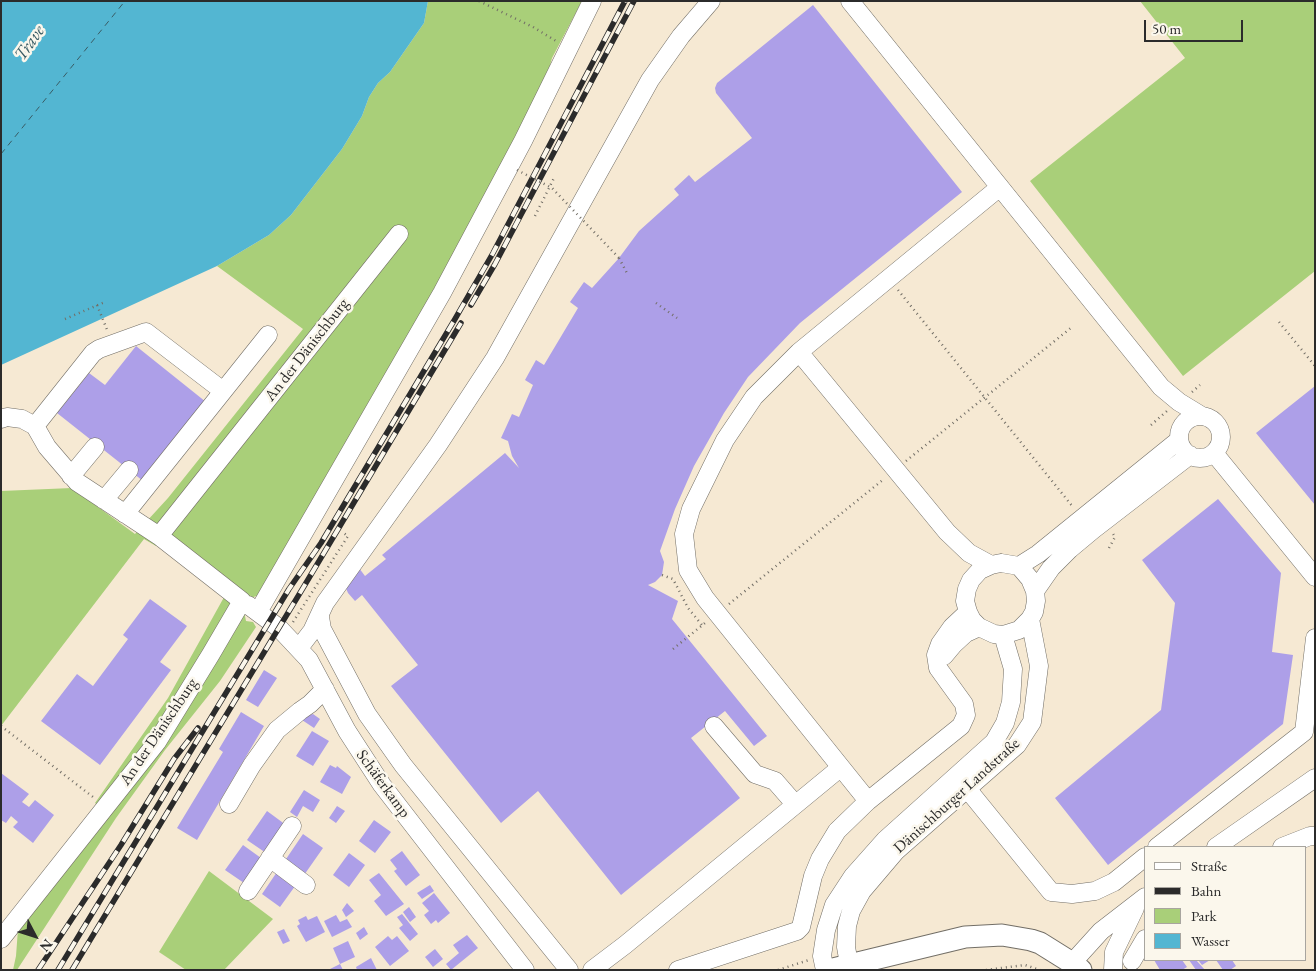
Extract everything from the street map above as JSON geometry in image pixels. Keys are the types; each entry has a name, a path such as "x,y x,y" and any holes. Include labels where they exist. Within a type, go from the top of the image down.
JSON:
{"main road":[{"name":"Dänischburger Landstraße","path":"843,968 964,937 1002,935 1032,940 1076,966"}],"street":[{"path":"258,612 442,293 523,142 592,1"},
{"path":"299,648 312,631 325,603 438,445 495,358 650,80 681,36 711,1"},
{"path":"850,1 1162,387 1179,402 1202,416"},
{"path":"868,801 705,598 688,570 684,534 691,509 725,440 754,397 799,352 1000,187"},
{"name":"An der Dänischburg","path":"159,536 399,234"},
{"path":"35,426 43,407 93,353 99,349 146,332 223,391"},
{"path":"125,514 268,335"},
{"path":"799,352 947,532 969,553 991,565"},
{"path":"1036,591 1051,568 1070,549 1104,521 1130,493 1145,467 1180,433 1188,419 1202,416 1208,417 1216,423 1220,430 1221,438 1219,445 1214,453 1198,458 1190,456 1183,450 1180,433 1162,387"},
{"path":"1,419 7,417 22,419 35,426 48,447 71,476 159,536 242,601"},
{"path":"71,476 95,447"},
{"path":"1214,453 1315,577"},
{"path":"1019,566 1038,554 1082,518 1130,493 1190,456"},
{"path":"104,500 129,470"},
{"path":"1066,530 1072,539 1070,549"},
{"path":"947,532 971,580"},
{"path":"1001,563 1019,566 1030,579 1036,591 1034,612 1030,619 1019,630 1003,634 994,634 979,627 972,620 965,602 971,580 980,570 991,565 1001,563"},
{"name":"Schäferkamp","path":"242,601 285,634 309,660 363,758 526,970"},
{"name":"An der Dänischburg","path":"1,939 157,742 242,601"},
{"path":"678,970 797,932 801,927 813,876 820,859 837,831 868,801 961,726 966,715 964,704 938,668 936,655 940,644 952,628 968,612"},
{"path":"320,617 322,629 367,714 403,765 570,968"},
{"name":"Dänischburger Landstraße","path":"825,970 822,956 826,930 834,905 853,876 885,840 1017,745 1032,722 1039,666 1030,619"},
{"path":"938,668 954,644 966,633 979,627"},
{"name":"Dänischburger Landstraße","path":"843,968 847,926 851,911 862,890 896,851 962,783 994,742 1005,722 1011,702 1013,669 1003,634"},
{"path":"1158,846 1304,732 1315,638"},
{"path":"229,804 252,765 277,730 310,704 325,689"},
{"path":"714,726 755,774 775,781 795,804"},
{"path":"592,970 840,768"},
{"path":"1217,846 1315,778"},
{"path":"962,783 1051,892 1072,894 1095,891 1114,882 1144,858"},
{"path":"248,890 292,826"},
{"path":"1285,846 1310,836 1315,836"},
{"path":"270,858 306,884"},
{"name":"Dänischburger Landstraße","path":"1076,966 1102,931 1141,900"},
{"name":"Dänischburger Landstraße","path":"1113,970 1114,952 1141,900"},
{"path":"1132,961 1144,941"}],"path":[{"path":"479,1 568,48"},
{"path":"517,170 550,187 618,258 628,274"},
{"path":"534,216 555,176"},
{"path":"888,278 1082,518"},
{"path":"65,319 105,302"},
{"path":"656,303 677,318"},
{"path":"96,306 109,335"},
{"path":"1279,322 1315,366"},
{"path":"673,649 1072,328"},
{"path":"1104,521 1116,537 1109,548"},
{"path":"285,634 348,536 342,532"},
{"path":"662,575 673,580 688,608 702,625"},
{"path":"1,726 106,808"},
{"path":"986,970 1025,965 1040,970"}],"green space":[{"path":"428,1 582,1 552,58 543,91 461,252 265,593 242,601 246,621 253,622 256,627 220,681 165,750 116,818 17,970 13,970 18,929 108,813 95,803 168,698 228,590 159,537 156,546 144,539 1,726 1,491 72,488 135,534 168,498 303,329 217,266 269,235 291,215 342,149 362,116 369,97 378,83 390,72 424,23"},
{"path":"1140,1 1315,1 1315,271 1183,376 1030,181 1185,58"},
{"path":"209,871 273,919 224,970 186,970 159,952"}],"water":[{"name":"Trave","path":"1,1 428,1 424,23 390,72 378,83 369,97 362,116 342,149 291,215 269,235 217,266 1,365"}],"building":[{"path":"813,5 962,192 800,323 748,377 724,413 694,466 675,509 660,551 664,562 662,575 655,582 648,585 678,601 672,619 767,736 754,746 725,711 691,738 740,798 621,895 538,791 501,823 391,686 418,665 362,595 355,601 345,586 359,568 365,576 386,559 382,555 505,453 519,468 512,456 508,441 501,438 512,414 519,417 533,385 525,380 536,360 544,365 578,308 570,302 584,282 592,288 619,258 639,231 679,195 674,189 689,175 695,182 752,138 716,93 717,83"},
{"path":"136,346 206,402 143,481 57,413 89,373 105,385"},
{"path":"1315,386 1315,505 1256,433"},
{"path":"1218,499 1281,573 1272,652 1293,655 1283,724 1108,865 1055,798 1161,710 1175,603 1142,560"},
{"path":"150,599 187,626 160,662 171,670 100,765 41,721 77,674 93,686 128,639 123,635"},
{"path":"264,670 277,678 258,707 246,700"},
{"path":"241,712 264,726 197,840 177,828 223,752 219,749"},
{"path":"313,714 320,719 314,728 302,720 304,717"},
{"path":"312,731 329,741 313,766 296,756"},
{"path":"330,765 336,768 337,766 351,777 342,794 320,782"},
{"path":"1,773 29,794 22,802 29,807 35,800 54,815 33,843 13,827 18,822 11,816 6,823 1,820"},
{"path":"304,790 320,800 313,812 303,806 297,817 290,812"},
{"path":"337,806 345,811 336,823 329,818"},
{"path":"267,811 286,825 266,853 247,840"},
{"path":"374,820 391,832 375,853 359,841"},
{"path":"303,834 323,848 302,878 282,865"},
{"path":"243,845 261,858 244,883 225,870"},
{"path":"402,851 420,875 406,886 394,871 397,869 390,860"},
{"path":"349,853 365,865 349,887 333,875"},
{"path":"279,869 298,882 280,907 262,894"},
{"path":"379,873 404,904 386,916 374,901 381,895 369,880"},
{"path":"430,885 434,891 422,899 417,893"},
{"path":"434,893 450,913 438,923 436,920 431,924 424,915 429,911 422,903"},
{"path":"347,903 354,911 346,917 342,910"},
{"path":"409,907 416,917 410,922 403,912"},
{"path":"402,914 418,934 410,941 399,928 403,925 397,917"},
{"path":"336,915 340,922 347,919 352,927 332,937 324,921"},
{"path":"306,916 308,920 317,916 325,932 306,942 297,926 300,924 298,920"},
{"path":"364,927 368,934 360,940 356,933"},
{"path":"284,929 290,941 283,944 277,932"},
{"path":"467,935 478,948 451,970 446,964 459,953 453,945"},
{"path":"388,936 392,940 397,936 409,951 390,966 375,947"},
{"path":"348,941 355,957 340,964 333,948"},
{"path":"435,949 443,959 433,967 425,957"},
{"path":"371,958 377,970 357,970 356,967"},
{"path":"1155,961 1183,961 1187,967 1182,970 1160,970"},
{"path":"1190,961 1197,961 1205,970 1196,970"},
{"path":"1199,961 1208,961 1202,965"},
{"path":"1217,961 1233,961 1236,966 1230,970 1223,970"},
{"path":"340,964 343,970 328,970"}],"ferry route":[{"path":"1,154 125,1"}],"railway":[{"path":"58,970 289,589 321,543 455,319 493,253 625,1"},
{"path":"471,305 495,264 634,1"},
{"path":"72,970 461,323"},
{"path":"38,970 121,845 174,759 198,728"}]}
